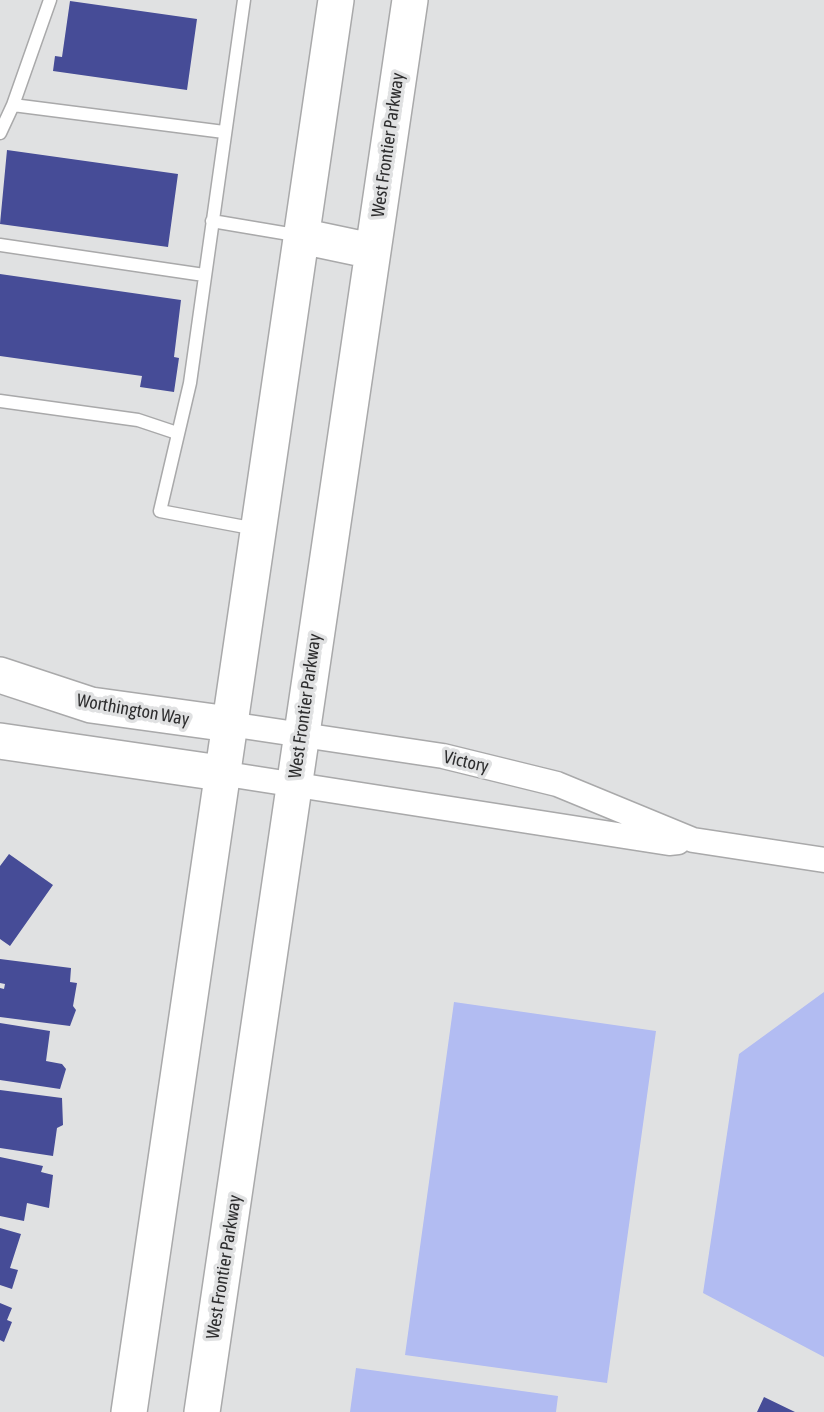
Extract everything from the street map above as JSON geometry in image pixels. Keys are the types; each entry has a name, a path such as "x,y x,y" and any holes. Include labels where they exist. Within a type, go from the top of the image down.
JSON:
{"street":[{"path":"128,1412 220,773 336,0"},
{"name":"West Frontier Parkway","path":"202,1412 410,0"},
{"path":"301,236 372,251"},
{"name":"Worthington Way","path":"0,675 90,705 229,724"},
{"name":"Victory","path":"229,724 443,756 557,784 693,840 824,860"},
{"path":"0,741 220,773"},
{"name":"Victory","path":"220,773 669,843 693,840"}],"lane":[{"path":"0,133 13,105 50,0"},
{"path":"244,0 190,383 160,511 256,529"},
{"path":"13,105 224,132"},
{"path":"212,221 301,236"},
{"path":"0,245 204,275"},
{"path":"0,401 138,421 177,433"}],"shaded area":[{"path":"824,992 824,1357 703,1293 739,1054"},
{"path":"454,1002 656,1031 607,1383 405,1355"},
{"path":"356,1368 558,1396 556,1412 350,1412"}],"building":[{"path":"70,1 197,19 187,90 53,71 55,56 62,57"},
{"path":"7,150 178,174 168,247 0,224"},
{"path":"0,274 181,300 174,357 179,358 174,392 140,387 142,376 0,356"},
{"path":"9,854 53,885 10,946 0,939 0,866"},
{"path":"0,959 71,968 70,982 77,983 73,1006 76,1010 70,1026 0,1017 0,988 4,989 5,984 0,983"},
{"path":"0,1023 50,1031 46,1061 62,1064 66,1069 60,1089 0,1080"},
{"path":"0,1090 62,1098 63,1125 57,1128 53,1156 0,1148"},
{"path":"0,1157 43,1166 41,1172 53,1175 49,1208 27,1203 24,1221 0,1216"},
{"path":"0,1228 21,1234 10,1268 18,1270 12,1289 0,1285"},
{"path":"0,1303 12,1308 7,1320 12,1322 4,1342 0,1340"},
{"path":"764,1397 795,1412 757,1412"}]}
